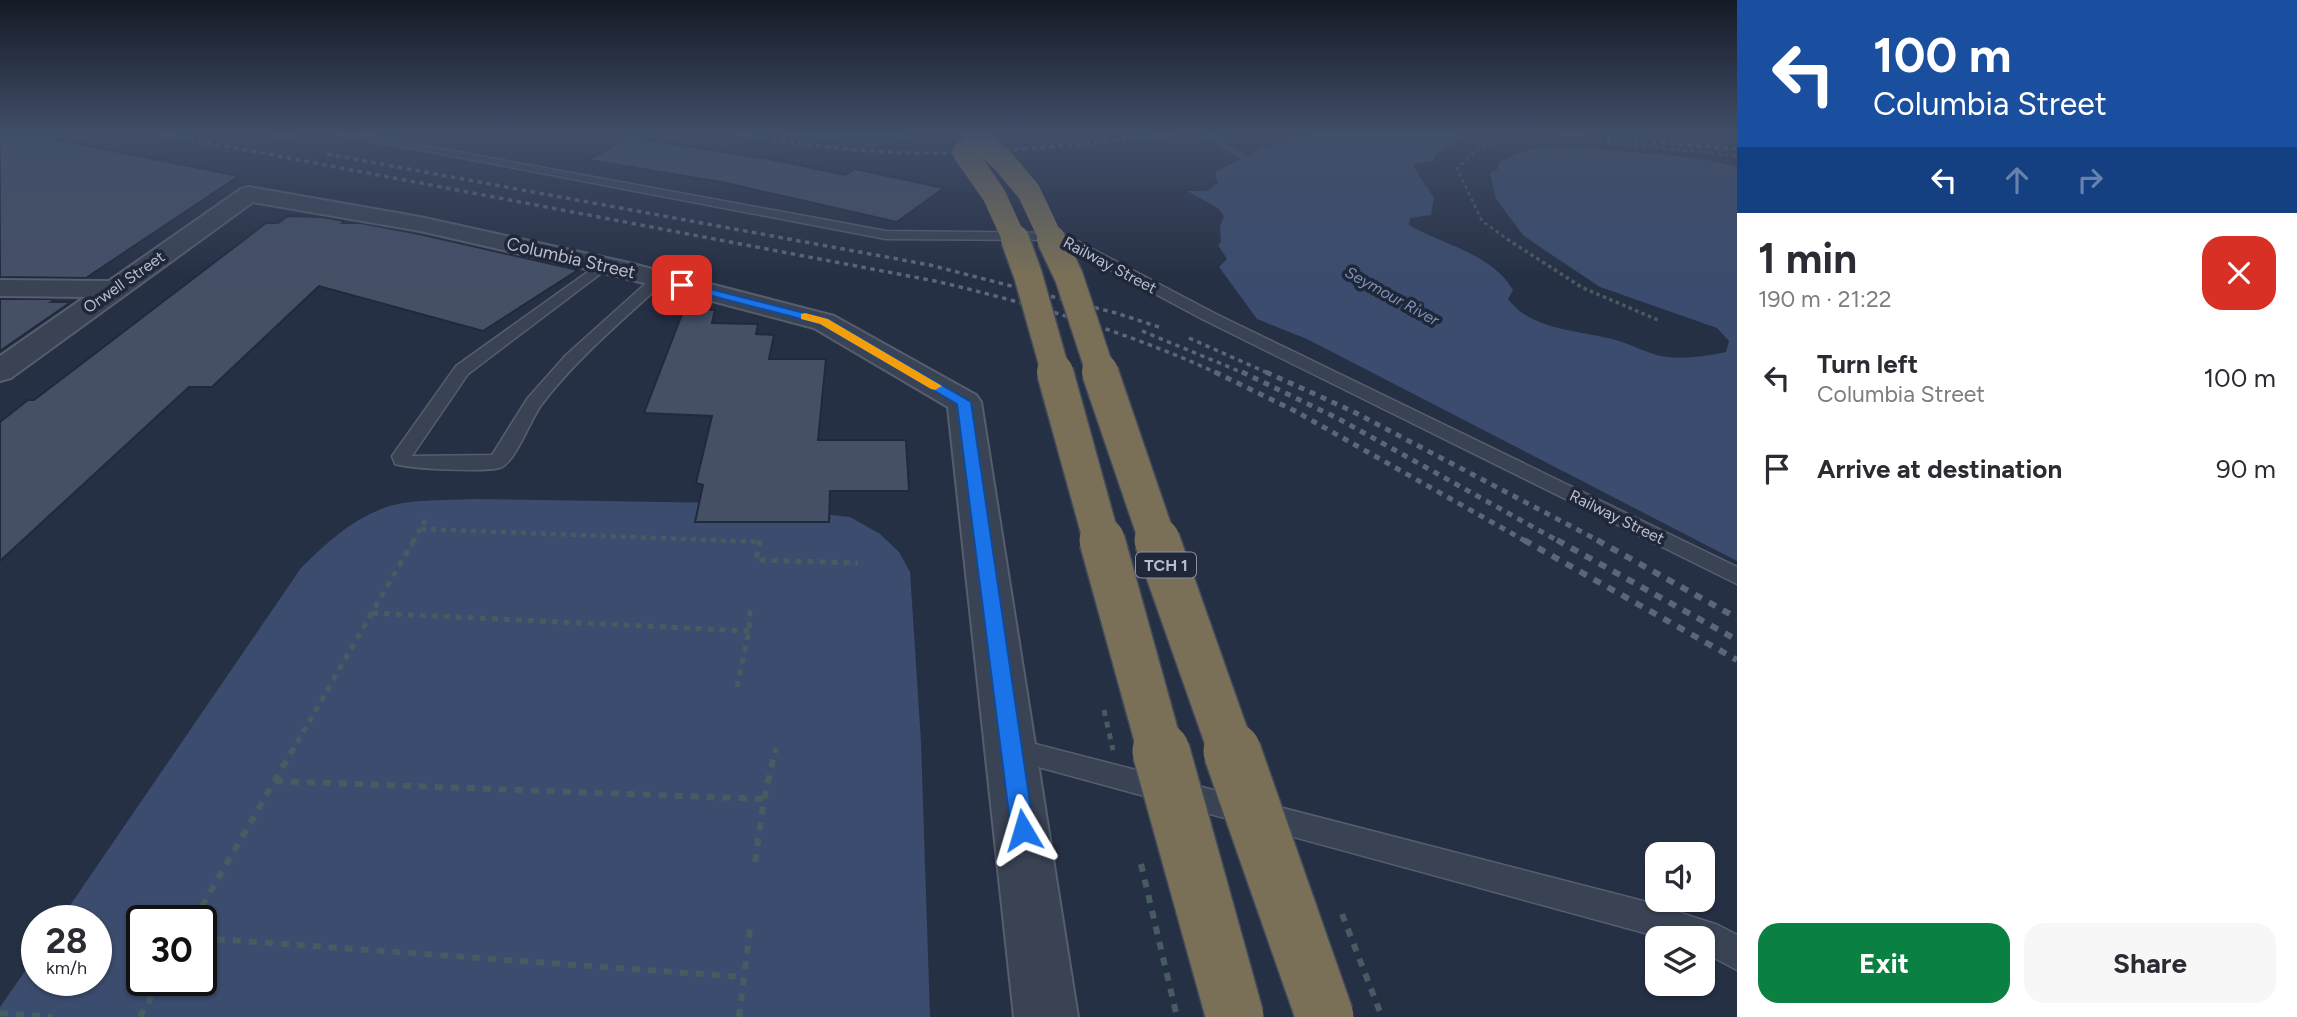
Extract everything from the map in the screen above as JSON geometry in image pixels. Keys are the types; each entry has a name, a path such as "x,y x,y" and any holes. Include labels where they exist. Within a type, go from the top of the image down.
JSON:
{"highway":[{"name":"TCH 1","path":"986,181 1010,224 1028,275 1235,1017"},
{"name":"TCH 1","path":"1020,181 1029,192 1069,277 1128,456 1325,1017"}],"street":[{"name":"Columbia Street","path":"249,194 420,224 603,265 824,321 964,402 1046,1017"},
{"name":"Orwell Street","path":"0,371 249,194"},
{"path":"0,288 113,289"}],"lane":[{"name":"Railway Street","path":"598,181 886,235 1057,236 1199,312 1737,576"},
{"path":"603,265 462,370 402,456 402,460 409,463 494,463 500,459 533,404 556,377 659,279"},
{"path":"1012,750 1647,917 1718,941 1737,954"}],"path":[{"path":"1462,181 1482,221 1536,260 1583,288 1658,320"},
{"path":"203,905 427,517"},
{"path":"421,529 761,540 756,561 858,562"},
{"path":"737,687 749,631 750,608"},
{"path":"372,613 749,631"},
{"path":"755,862 764,799 776,748"},
{"path":"275,782 764,799"},
{"path":"739,1017 750,929"},
{"path":"217,939 743,977"},
{"path":"140,1017 152,996"},
{"path":"0,1013 52,1017"}],"water":[{"name":"Seymour River","path":"1423,181 1434,198 1431,215 1410,218 1409,225 1466,251 1492,267 1504,277 1513,290 1508,299 1518,310 1530,318 1557,328 1616,340 1654,354 1682,358 1726,352 1729,341 1717,328 1600,287 1537,245 1523,235 1496,199 1492,181 1737,181 1737,561 1307,339 1257,319 1219,267 1227,259 1218,245 1221,242 1220,226 1224,216 1218,208 1187,191 1207,191 1218,183"},
{"path":"474,499 722,503 850,517 880,534 899,552 910,572 921,742 930,1017 0,1017 0,1007 21,977 21,996 112,996 112,905 70,905 301,568 338,534 358,520 392,505"}],"building":[{"path":"0,181 231,181 86,278 0,277"},
{"path":"717,181 913,181 944,188 897,222"},
{"path":"288,216 323,217 344,221 342,223 361,223 578,270 483,331 319,286 212,387 189,387 0,561 0,422 28,400 34,400 266,223 278,223"},
{"path":"0,299 55,299 51,302 71,302 0,351"},
{"path":"684,309 715,310 712,323 758,324 756,334 774,335 769,359 826,359 818,440 906,440 909,491 830,491 829,522 695,522 703,485 696,483 712,416 644,413"}],"railway":[{"path":"412,181 935,281 1080,320 1219,374"},
{"path":"476,181 930,265 1116,313 1159,327"},
{"path":"1142,331 1246,374"},
{"path":"1189,338 1270,374"},
{"path":"1215,372 1295,411 1527,542"},
{"path":"1242,372 1339,419 1560,542"},
{"path":"1266,372 1352,411 1601,542"},
{"path":"1524,540 1737,660"},
{"path":"1557,540 1737,640"},
{"path":"1597,540 1737,618"}],"slow traffic":[{"path":"805,317 824,321 935,386"}],"route":[{"path":"682,285 824,321 964,402 1023,830"}]}
